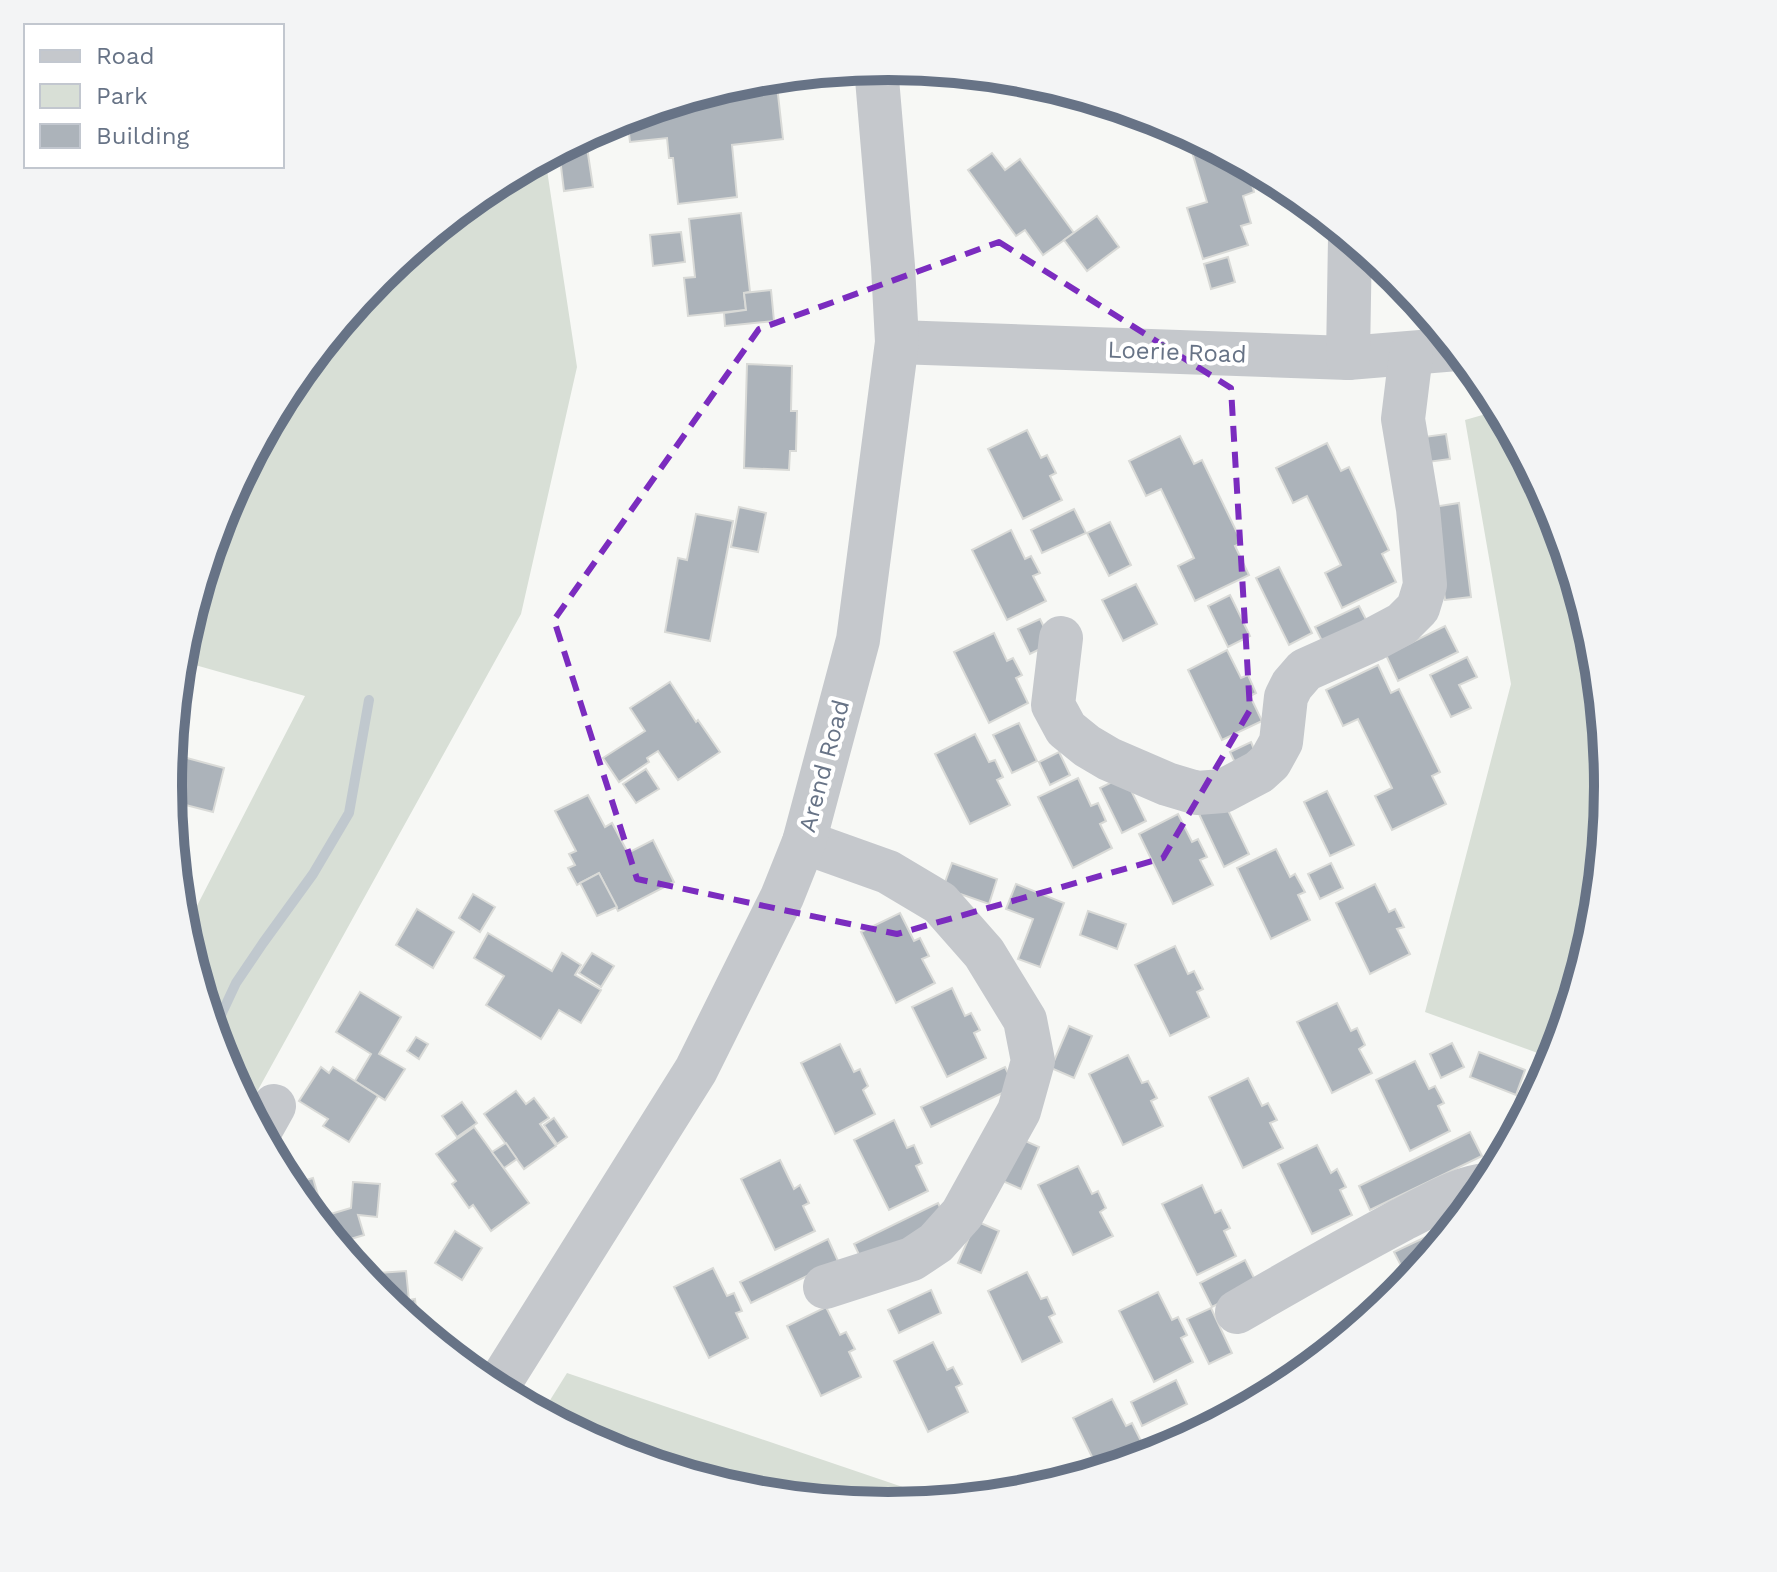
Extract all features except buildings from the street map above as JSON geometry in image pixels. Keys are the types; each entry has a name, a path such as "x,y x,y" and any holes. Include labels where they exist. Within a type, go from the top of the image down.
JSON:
{"street":[{"name":"Arend Road","path":"503,1377 696,1070 782,897 804,842 858,640 897,342 877,80"},
{"path":"1348,358 1350,252"},
{"name":"Loerie Road","path":"897,342 1348,358 1444,350"},
{"path":"1061,638 1053,705 1066,729 1087,746 1167,784 1197,793 1223,791 1259,772 1270,762 1281,742 1286,697 1305,670 1402,624 1418,608 1425,585 1418,509 1403,419 1411,354"},
{"path":"804,842 888,872 940,903 984,953 1025,1020 1033,1061 1019,1111 962,1214 936,1243 912,1259 825,1287"},
{"path":"1237,1312 1337,1254 1469,1188"}],"highlighted area":[{"path":"999,242 1231,388 1250,710 1163,858 897,934 637,879 554,620 759,329"}],"green space":[{"path":"547,169 577,367 521,614 254,1097 220,1013 194,911 305,696 193,665 220,559 255,474 301,394 328,356 389,287 459,226 496,199"},
{"path":"1488,413 1522,474 1541,516 1570,603 1588,694 1594,786 1588,878 1570,969 1542,1054 1425,1012 1511,684 1465,420"},
{"path":"567,1373 914,1491 796,1486 706,1468 618,1438 548,1404"}],"waterway":[{"path":"221,1016 236,983 313,874 349,813 369,700"}]}
